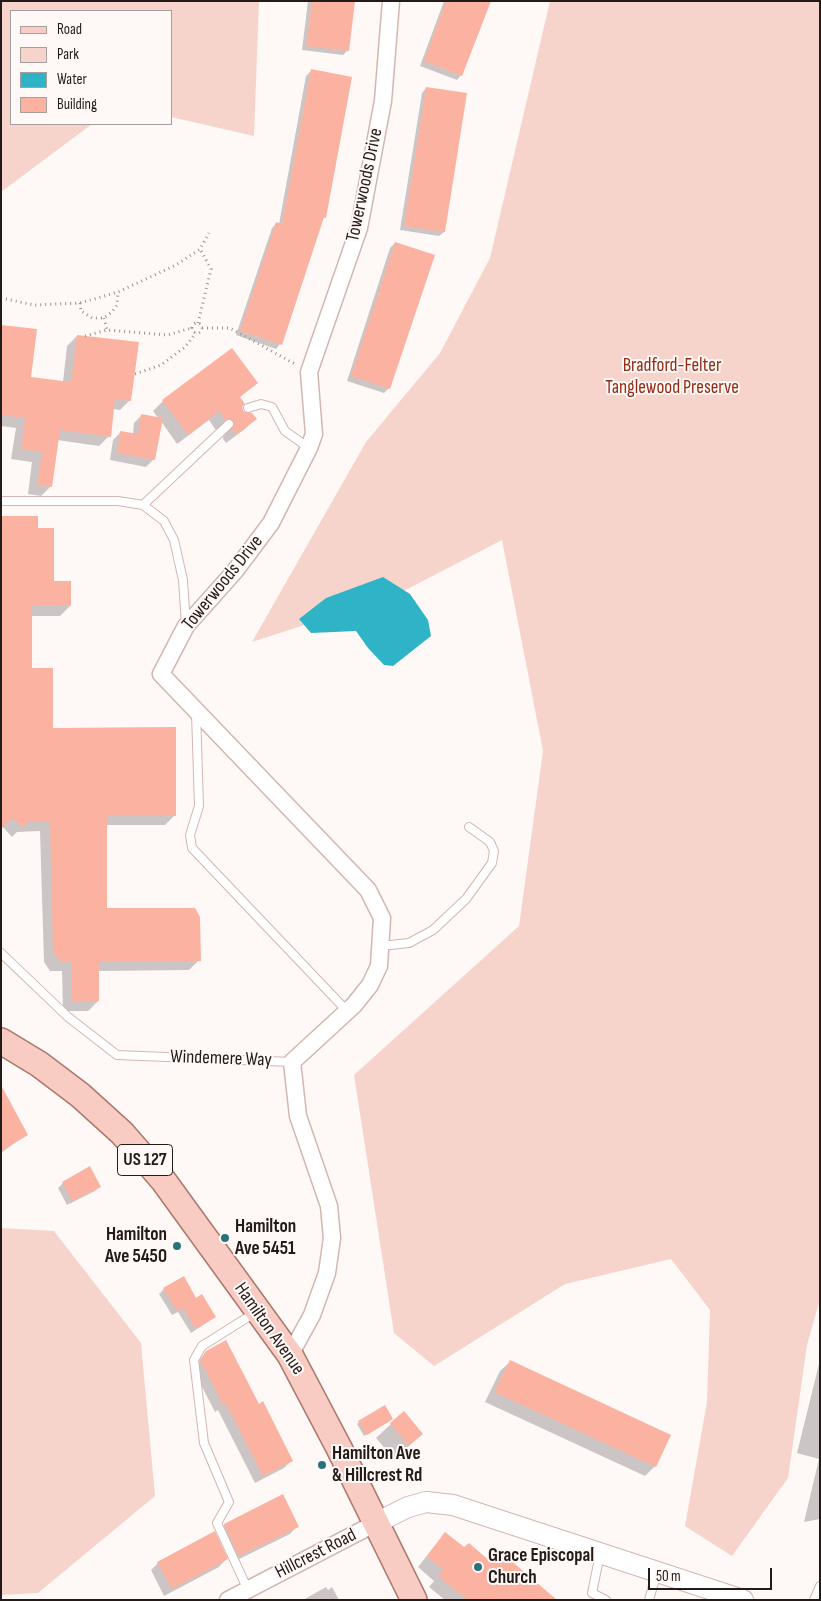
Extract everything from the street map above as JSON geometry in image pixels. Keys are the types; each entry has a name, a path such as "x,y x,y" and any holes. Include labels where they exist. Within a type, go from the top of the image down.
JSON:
{"main road":[{"name":"Hamilton Avenue","path":"1,1040 39,1064 122,1133 163,1180 290,1355 414,1600"}],"street":[{"name":"Towerwoods Drive","path":"292,1062 347,1011 370,985 379,966 382,918 368,890 161,674 186,626 235,571 271,523 309,448 314,434 308,372 359,228 382,102 391,1"},
{"name":"Windemere Way","path":"290,1355 312,1315 327,1273 332,1238 329,1206 298,1116 292,1062"},
{"path":"376,1523 408,1507 426,1502 443,1504 743,1600"},
{"name":"Hillcrest Road","path":"228,1600 376,1523"}],"lane":[{"path":"248,408 261,404 272,407 285,430 309,448"},
{"path":"142,505 229,424"},
{"path":"1,501 118,501 142,505 164,521 174,540 183,580 186,626"},
{"path":"196,711 200,806 190,835 192,848 347,1011"},
{"path":"381,946 409,943 434,930 466,899 492,863 494,851 490,842 469,828"},
{"name":"Windemere Way","path":"1,953 68,1017 117,1055 292,1062"},
{"path":"248,1590 216,1523 229,1502 204,1443 194,1360 202,1346 258,1311"},
{"path":"600,1554 592,1593 606,1600"},
{"path":"649,1600 657,1572"},
{"path":"814,1600 820,1586"}],"path":[{"path":"1,298 34,305 80,303 118,292 152,278 200,250 209,233"},
{"path":"85,336 108,330 167,334 192,328 198,323 211,269 200,250"},
{"path":"80,303 81,311 92,318 104,318 117,305 118,292"},
{"path":"104,318 108,330"},
{"path":"198,323 202,328"},
{"path":"192,328 196,333"},
{"path":"202,328 230,328 308,372"},
{"path":"134,374 161,365 196,333 200,332 202,328"}],"green space":[{"path":"1,1 259,1 254,136 172,117 172,10 10,10 10,125 91,125 1,192"},
{"name":"Bradford-Felter Tanglewood Preserve","path":"550,1 820,1 820,1299 807,1345 788,1478 732,1556 685,1526 707,1402 710,1310 671,1259 565,1284 434,1366 394,1333 354,1075 519,926 543,751 502,540 394,596 252,642 366,442 440,353 490,258"},
{"path":"1,1228 54,1231 141,1343 155,1496 38,1593 1,1595"}],"water":[{"path":"383,577 410,594 428,620 431,636 393,666 384,665 368,648 356,631 311,633 299,619 326,598"}],"building":[{"path":"312,1 355,1 349,51 306,46"},
{"path":"446,1 491,1 462,76 424,61"},
{"path":"311,69 352,77 326,218 324,217 282,345 240,331 276,222 282,224"},
{"path":"426,87 467,93 445,232 404,226"},
{"path":"395,242 435,255 390,389 351,376"},
{"path":"1,325 37,329 31,377 71,382 77,335 139,342 131,401 115,399 111,437 60,430 52,487 37,485 42,452 21,449 25,418 1,415"},
{"path":"232,348 258,383 240,397 245,404 242,407 244,412 252,413 257,419 237,434 232,429 233,421 225,420 219,411 188,435 162,400"},
{"path":"141,414 163,418 155,460 117,453 120,431 138,434"},
{"path":"1,516 38,516 38,528 54,528 54,581 71,581 71,606 32,606 32,668 53,668 53,728 176,727 176,816 107,816 107,908 195,908 200,917 201,961 99,962 99,1001 72,1002 72,961 60,961 53,952 50,822 28,822 22,828 13,818 1,829"},
{"path":"1,1085 28,1135 1,1151"},
{"path":"90,1166 101,1187 72,1201 62,1182"},
{"path":"184,1276 196,1298 202,1294 216,1317 196,1329 183,1308 177,1311 163,1288"},
{"path":"226,1340 259,1404 263,1401 293,1461 263,1476 226,1404 223,1405 200,1360 206,1351"},
{"path":"510,1360 671,1435 656,1467 494,1392"},
{"path":"385,1405 393,1419 367,1435 358,1421"},
{"path":"404,1411 423,1434 408,1445 390,1423"},
{"path":"283,1494 299,1527 239,1556 224,1524"},
{"path":"215,1531 228,1559 172,1589 157,1562"},
{"name":"Grace Episcopal Church","path":"445,1532 464,1547 469,1543 492,1563 501,1552 557,1600 467,1600 438,1576 443,1570 427,1556"}],"place":[{"name":"Hamilton Ave 5451","path":"225,1238"},
{"name":"Hamilton Ave 5450","path":"177,1246"},
{"name":"Hamilton Ave & Hillcrest Rd","path":"322,1465"},
{"name":"Grace Episcopal Church","path":"478,1567"}]}
